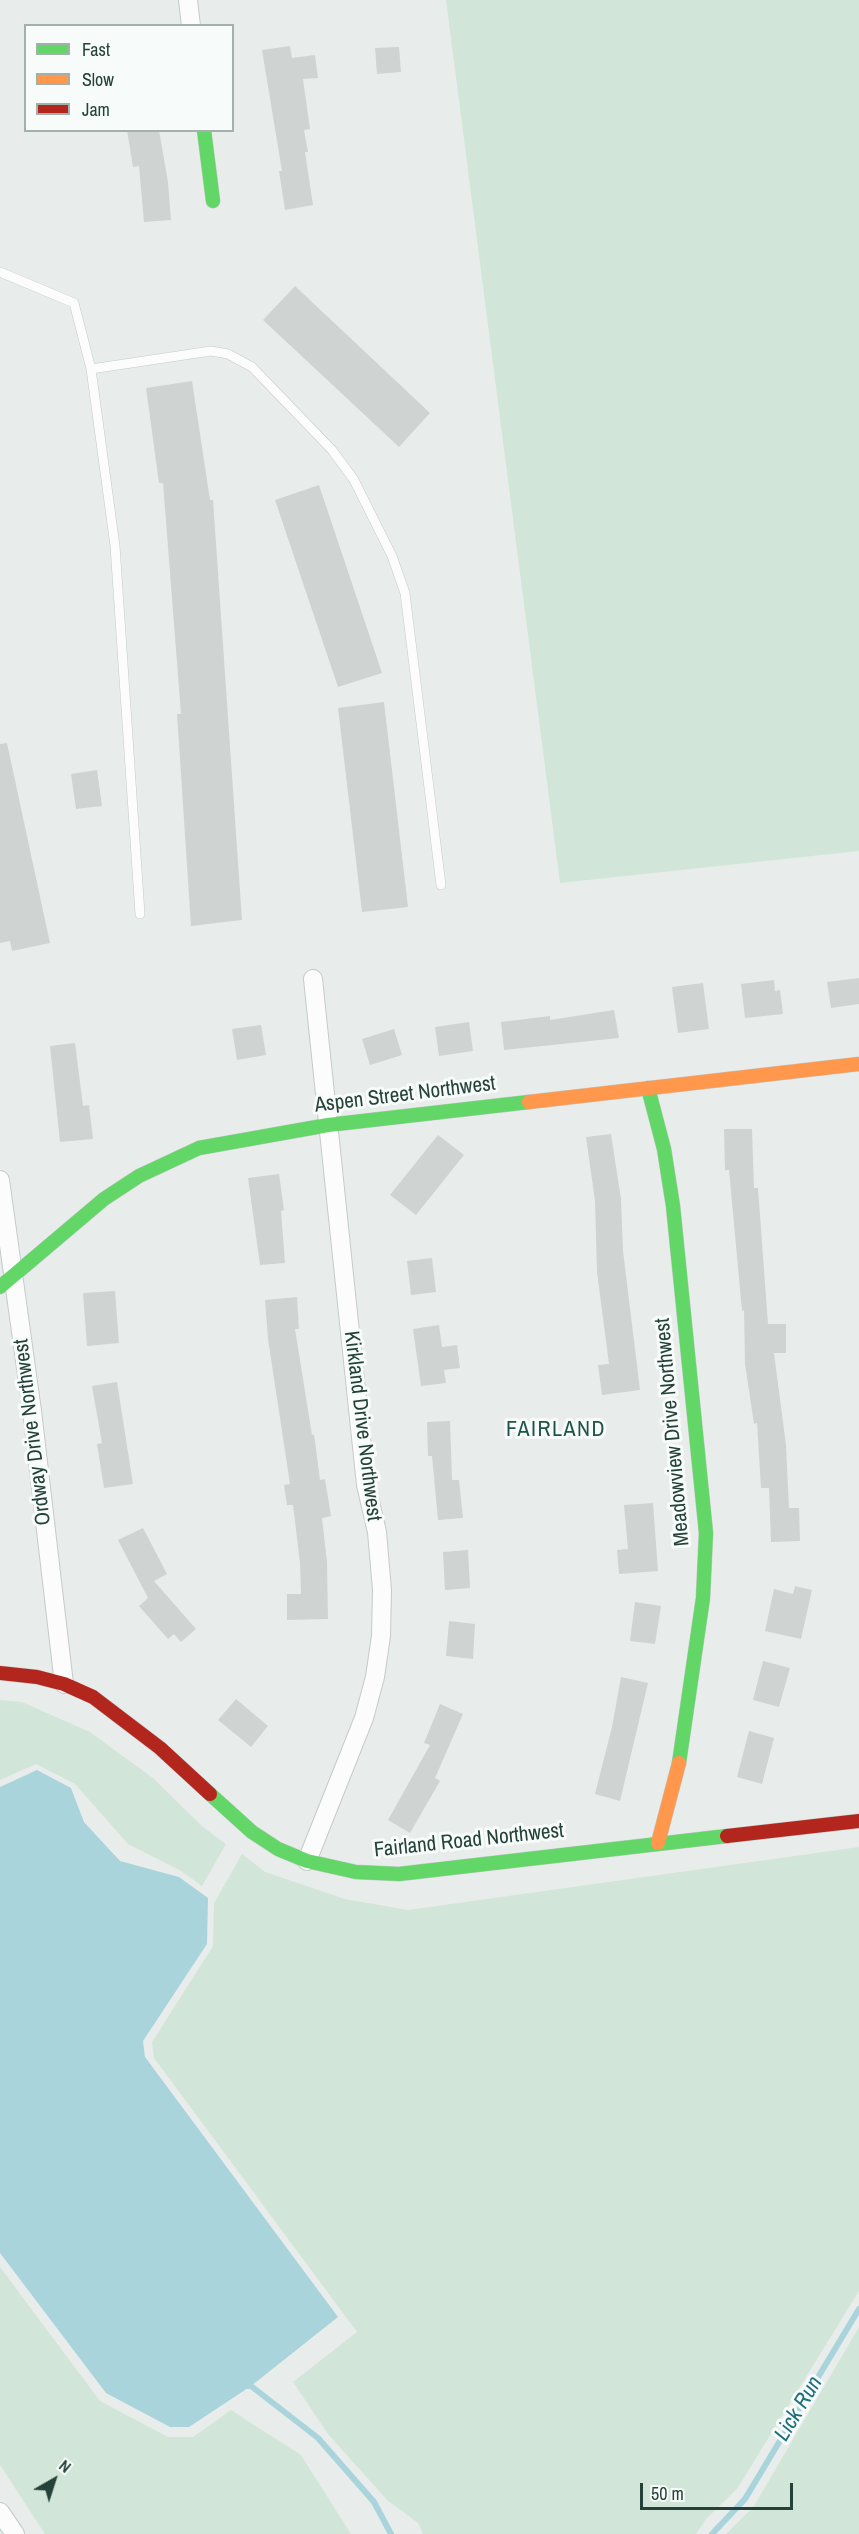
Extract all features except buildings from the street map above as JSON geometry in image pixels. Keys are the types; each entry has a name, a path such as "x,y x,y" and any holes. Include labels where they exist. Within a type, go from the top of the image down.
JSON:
{"street":[{"path":"188,0 191,24"},
{"path":"204,132 213,201"},
{"name":"Kirkland Drive Northwest","path":"307,1861 364,1718 375,1677 381,1636 382,1590 376,1532 366,1485 313,979"},
{"name":"Aspen Street Northwest","path":"7,1281 104,1199 168,1161 199,1148 328,1125 859,1064"},
{"name":"Meadowview Drive Northwest","path":"648,1088 664,1149 673,1206 706,1533 703,1598 680,1761 658,1843"},
{"name":"Ordway Drive Northwest","path":"0,1180 7,1281 64,1684"},
{"name":"Fairland Road Northwest","path":"0,1673 37,1677 64,1684 93,1697 117,1713 160,1748 252,1832 278,1849 307,1861 356,1872 399,1874 859,1821"},
{"path":"0,2512 15,2534"}],"lane":[{"path":"0,272 74,303 91,369 115,546 140,914"},
{"path":"91,369 211,351 228,354 252,367 332,450 354,480 392,556 405,593 441,885"}],"green space":[{"path":"446,0 859,0 859,851 560,883"},
{"path":"0,1700 22,1702 90,1732 153,1778 203,1827 226,1844 202,1886 181,1871 128,1844 75,1784 36,1764 0,1780"},
{"path":"859,1847 859,2291 737,2489 706,2519 696,2534 423,2534 418,2523 387,2500 328,2434 293,2382 357,2332 154,2058 152,2042 213,1946 214,1903 242,1854 265,1872 345,1899 408,1910"},
{"path":"0,2267 100,2401 168,2437 193,2437 231,2410 301,2455 351,2534 45,2534 0,2465"},
{"path":"859,2327 859,2534 726,2534 754,2506"}],"water":[{"path":"37,1770 71,1788 84,1822 120,1861 179,1877 208,1898 207,1944 143,2041 145,2057 338,2317 251,2386 189,2427 170,2427 106,2393 0,2253 0,1787"}],"waterway":[{"name":"Lick Run","path":"712,2534 745,2499 859,2309"},
{"path":"245,2386 251,2386 318,2438 374,2502 391,2534"}],"traffic: fast":[{"path":"204,132 213,201"},
{"path":"648,1088 664,1149 673,1206 706,1533 703,1598 679,1763"},
{"path":"0,1287 104,1199 139,1176 199,1148 328,1125 529,1102"},
{"path":"210,1794 252,1832 278,1849 307,1861 356,1872 399,1874 727,1836"}],"traffic: slow":[{"path":"529,1102 859,1064"},
{"path":"658,1843 679,1763"}],"traffic: jam":[{"path":"0,1673 37,1677 64,1684 93,1697 160,1748 210,1794"},
{"path":"727,1836 859,1821"}],"district":[{"name":"FAIRLAND","path":"556,1430"}]}
